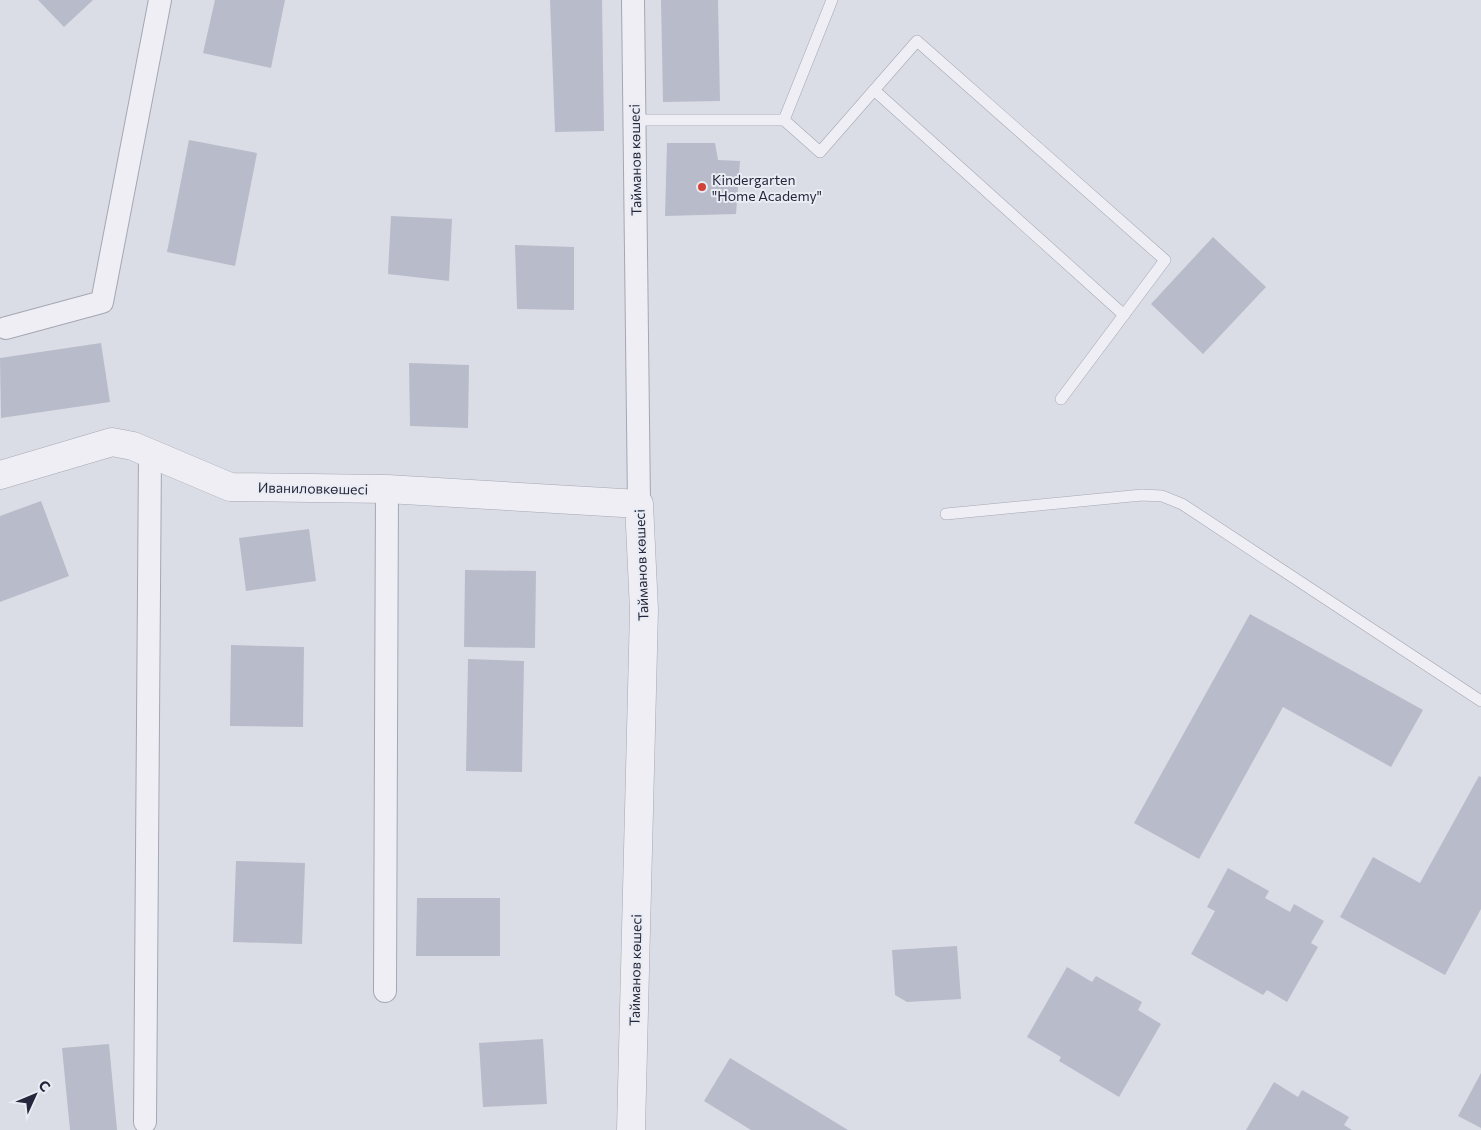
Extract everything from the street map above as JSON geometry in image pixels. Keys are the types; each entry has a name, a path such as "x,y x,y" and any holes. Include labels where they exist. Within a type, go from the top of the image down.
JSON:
{"street":[{"path":"6,328 102,302 160,0"},
{"name":"Тайманов көшесі","path":"631,1130 644,610 638,504 633,0"},
{"name":"Иваниловкөшесі","path":"0,475 112,442 133,446 230,488 387,489 638,504"},
{"path":"145,1122 150,454"},
{"path":"385,991 387,489"}],"lane":[{"path":"784,120 832,0"},
{"path":"634,120 784,120 820,152 917,41 1166,260 1061,399"},
{"path":"874,90 1124,315"},
{"path":"946,514 1142,495 1162,496 1182,504 1481,701"}],"building":[{"path":"38,0 93,0 64,27"},
{"path":"215,0 285,0 271,68 203,53"},
{"path":"550,0 602,0 604,131 555,132"},
{"path":"661,0 718,0 720,101 663,102"},
{"path":"189,140 257,153 235,266 167,252"},
{"name":"Kindergarten \"Home Academy\"","path":"667,143 715,143 718,160 740,161 736,214 665,216"},
{"path":"391,216 452,219 449,281 388,274"},
{"path":"1213,237 1266,287 1203,354 1151,304"},
{"path":"515,245 574,247 574,310 517,309"},
{"path":"101,343 110,402 1,418 0,358"},
{"path":"409,363 469,365 468,428 410,426"},
{"path":"41,501 69,576 0,602 0,516"},
{"path":"309,529 316,581 246,591 239,538"},
{"path":"465,570 536,571 535,648 464,647"},
{"path":"1250,614 1423,710 1391,767 1283,707 1199,859 1134,823"},
{"path":"231,645 304,647 303,727 230,726"},
{"path":"468,659 524,661 522,772 466,771"},
{"path":"1479,776 1481,777 1481,909 1445,975 1340,917 1373,857 1420,883"},
{"path":"236,861 305,863 302,944 233,942"},
{"path":"1228,868 1269,891 1265,898 1290,912 1294,904 1324,921 1311,943 1318,947 1287,1002 1267,990 1263,995 1191,954 1215,911 1207,907"},
{"path":"417,898 500,898 500,956 416,956"},
{"path":"957,946 961,999 907,1002 895,995 892,950"},
{"path":"1067,967 1092,982 1096,976 1142,1002 1138,1010 1161,1024 1119,1097 1059,1061 1061,1057 1027,1037"},
{"path":"543,1039 547,1104 483,1107 479,1043"},
{"path":"109,1044 117,1130 70,1130 62,1048"},
{"path":"730,1058 848,1130 751,1130 704,1101"},
{"path":"1481,1073 1481,1128 1458,1116"},
{"path":"1274,1082 1298,1097 1302,1090 1349,1117 1344,1125 1352,1130 1246,1130"}],"place":[{"name":"Kindergarten \"Home Academy\"","path":"702,187"}]}
